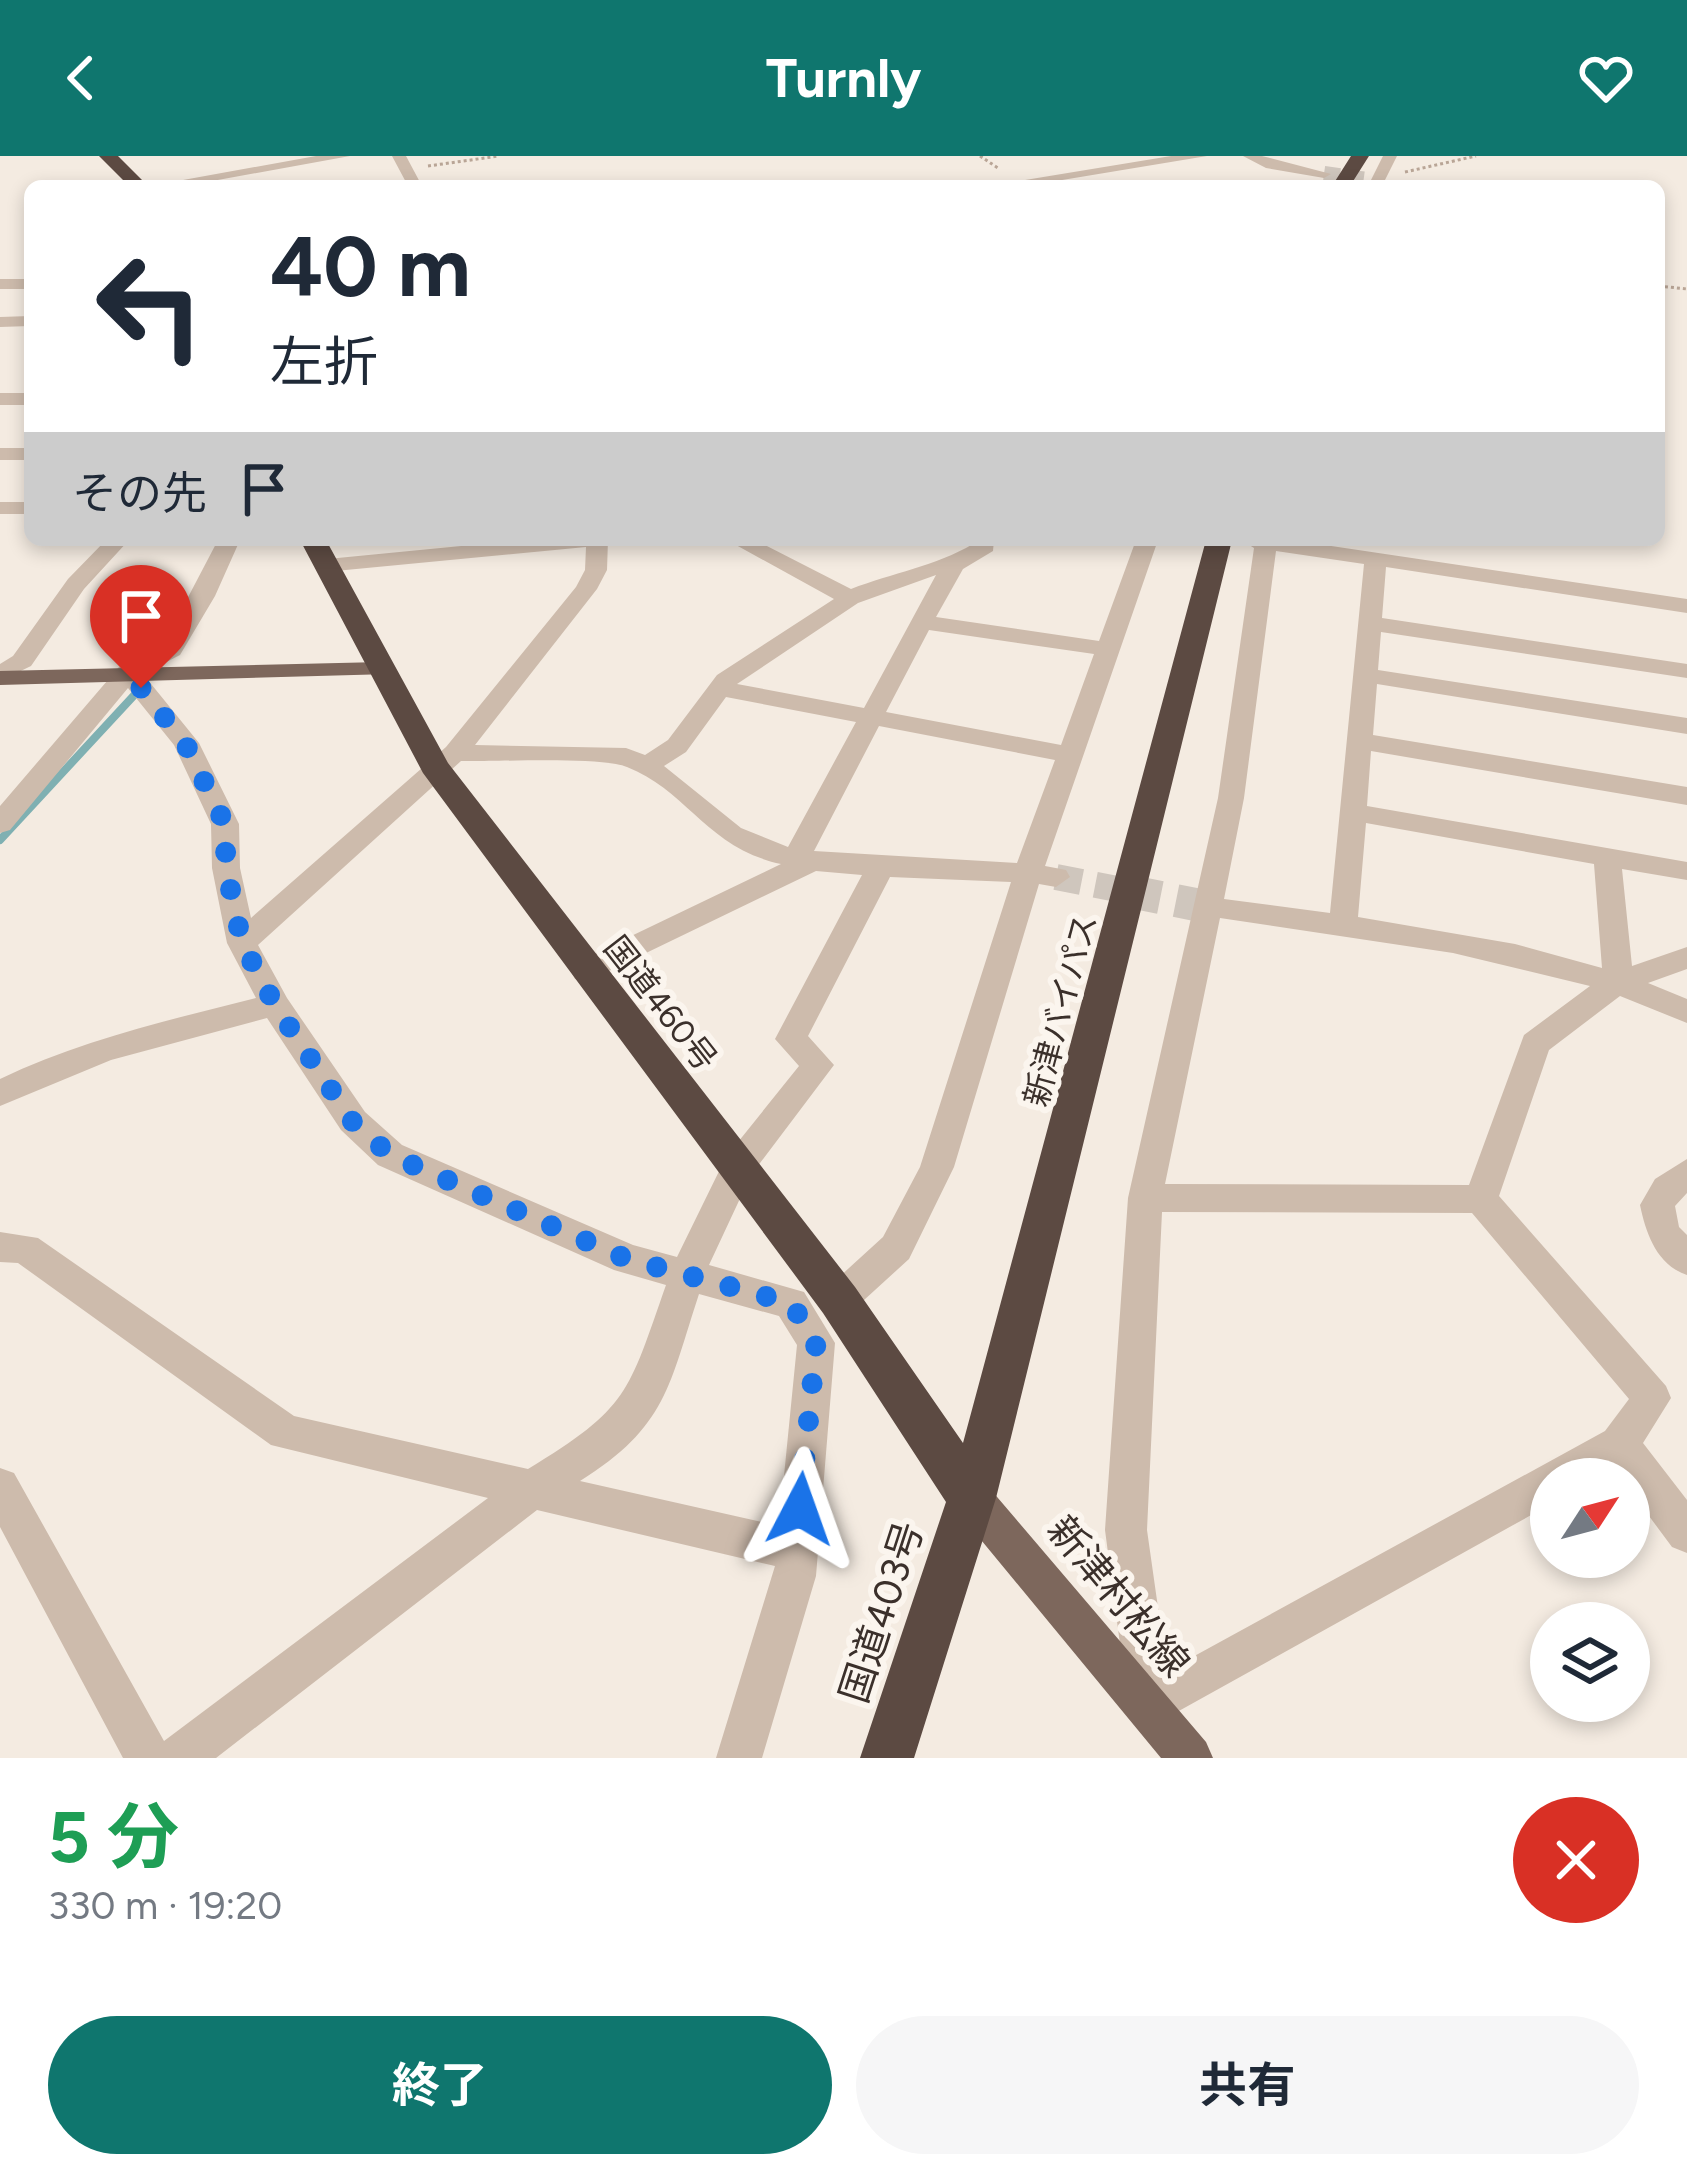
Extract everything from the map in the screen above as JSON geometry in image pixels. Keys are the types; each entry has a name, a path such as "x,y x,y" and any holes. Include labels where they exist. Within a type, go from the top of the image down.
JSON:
{"highway":[{"path":"108,156 134,180"},
{"name":"新津バイパス","path":"972,1498 1217,546"},
{"name":"国道460号","path":"319,552 380,669 586,971 838,1300 972,1498"},
{"name":"国道403号","path":"887,1758 972,1498"}],"main road":[{"path":"0,676 380,669"},
{"name":"新津村松線","path":"972,1498 1190,1758"}],"street":[{"path":"183,180 266,161 344,156"},
{"path":"1035,180 1201,156"},
{"path":"1250,156 1300,179 1324,174"},
{"path":"1300,179 1317,156"},
{"path":"1100,170 1118,180"},
{"path":"0,676 22,662 76,584 112,546"},
{"path":"0,824 128,672 172,650 226,546"},
{"path":"319,552 457,546"},
{"path":"242,943 445,760 586,589 596,569 595,546"},
{"path":"750,546 850,598"},
{"path":"649,764 677,746 720,688 850,598 904,576 955,564 985,546"},
{"path":"838,1300 896,1248 937,1167 1042,875 1070,755 1145,546"},
{"path":"1261,546 1231,798 1145,1198 1126,1530 1150,1705 1530,1493"},
{"path":"1290,546 1687,606"},
{"path":"1343,925 1375,561"},
{"path":"586,971 806,857 873,717 955,564"},
{"path":"922,622 1108,649"},
{"path":"1370,622 1687,671"},
{"path":"128,672 185,743 225,824 226,868 242,943 275,1005 352,1121 390,1155 627,1259 791,1303 816,1343 795,1576 740,1758"},
{"path":"1365,675 1687,727"},
{"path":"720,688 1070,755"},
{"path":"1359,741 1687,796"},
{"path":"445,760 626,756 649,764 758,850 881,867 1042,875"},
{"path":"1353,812 1687,871"},
{"path":"1607,856 1618,982"},
{"path":"179,1758 535,1487 605,1444 646,1399 688,1272 738,1167 818,1065 791,1039 881,867"},
{"path":"1208,907 1343,925 1618,982 1687,1012"},
{"path":"1481,1199 1534,1043 1618,982 1687,958"},
{"path":"0,1094 40,1072 176,1029 275,1005"},
{"path":"1687,1173 1666,1189 1658,1204 1663,1233 1687,1260"},
{"path":"1145,1198 1481,1199 1652,1397 1619,1444 1593,1458"},
{"path":"0,1247 25,1250 285,1432 797,1551"},
{"path":"1619,1444 1687,1533"},
{"path":"0,1487 148,1758"}],"path":[{"path":"402,162 499,156"},
{"path":"1381,180 1476,156"}],"waterway":[{"path":"0,840 139,690"}],"tunnel":[{"path":"1324,174 1367,180"},
{"path":"1056,877 1143,894"},
{"path":"1128,891 1143,894"},
{"path":"1143,894 1208,907"}],"route":[{"path":"141,688 185,743 225,824 226,868 242,943 275,1005 352,1121 390,1155 627,1259 791,1303 816,1343 800,1509"}]}
